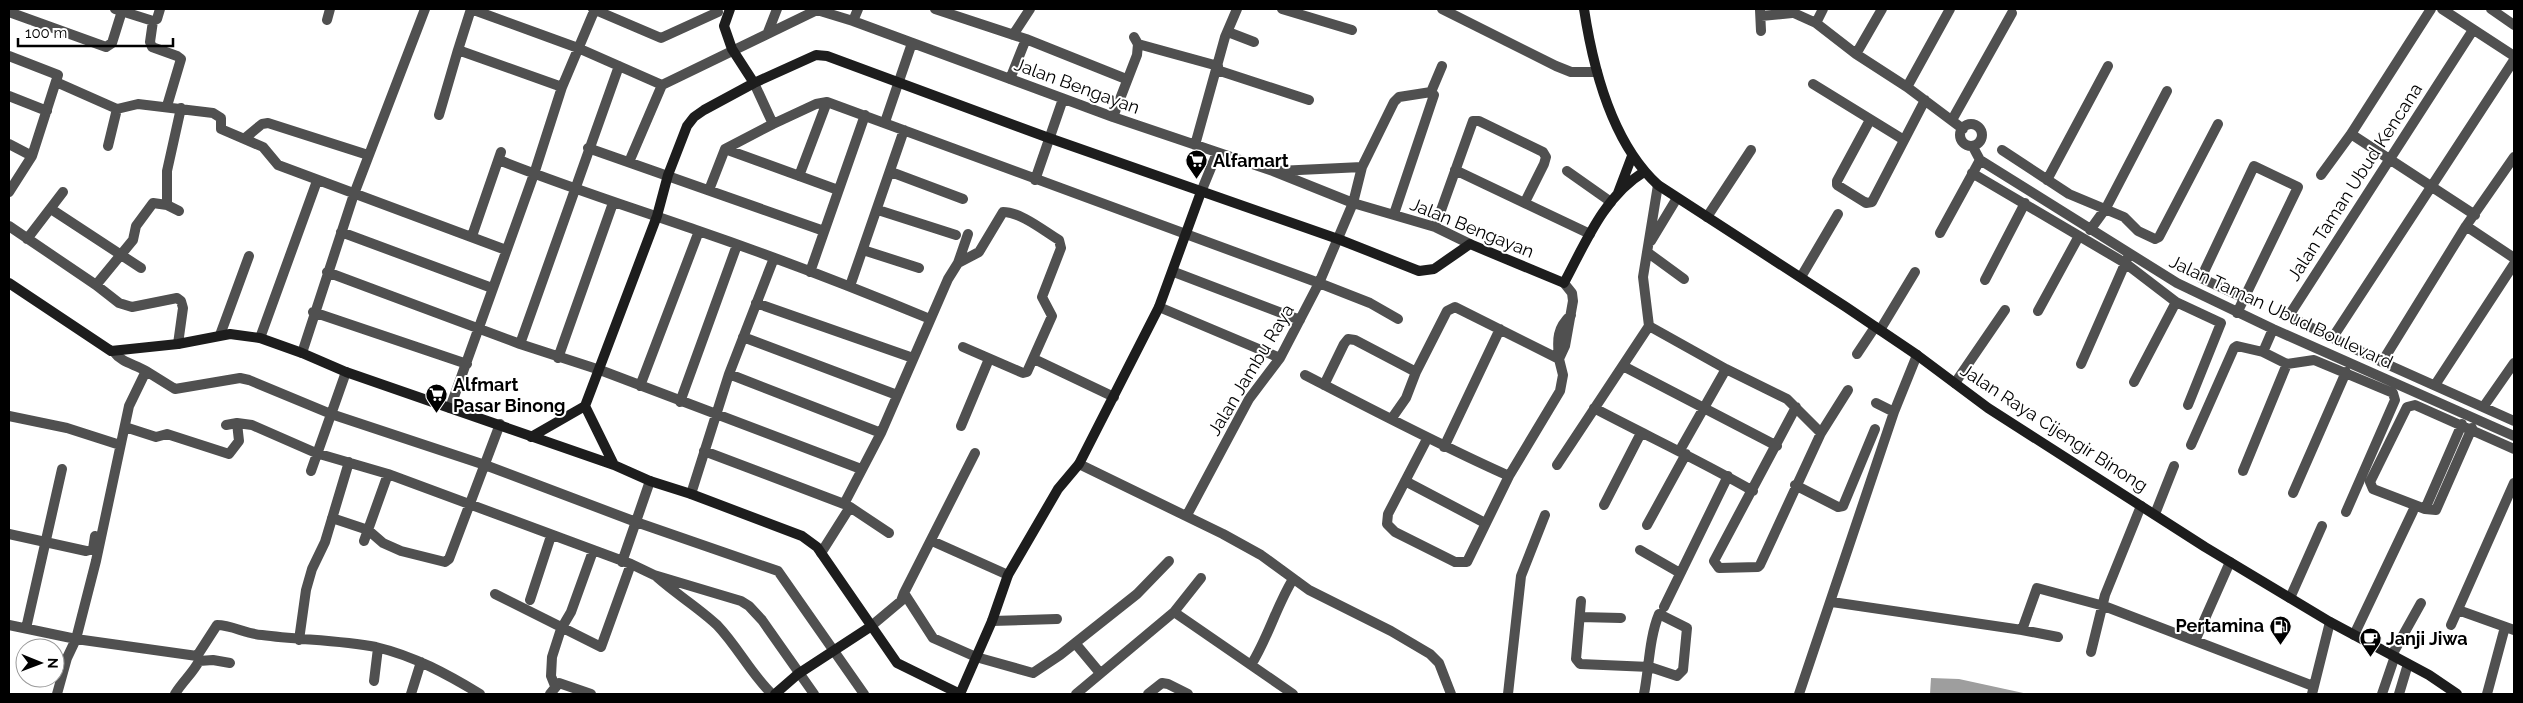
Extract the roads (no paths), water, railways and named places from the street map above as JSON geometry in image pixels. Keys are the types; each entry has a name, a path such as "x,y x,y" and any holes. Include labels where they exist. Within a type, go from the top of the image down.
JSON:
{"street":[{"path":"160,9 157,19 153,21 151,45 181,60 167,106"},
{"path":"327,20 330,9"},
{"path":"302,353 313,312 354,194 424,16 425,9"},
{"path":"439,115 471,9 578,48 662,85 629,162"},
{"path":"450,408 534,174 562,87 594,9 661,38 717,11 732,49 754,83 773,124"},
{"path":"724,26 730,9"},
{"path":"768,32 777,9"},
{"name":"Jalan Bengayan","path":"662,85 732,49 817,9 853,20 1113,117 1273,171 1353,202 1435,227 1470,244 1564,283"},
{"path":"853,20 858,9"},
{"path":"935,9 957,13 1126,79"},
{"path":"1013,35 1030,9"},
{"path":"1195,145 1208,94 1237,9"},
{"path":"1282,9 1352,30"},
{"path":"1442,9 1556,66 1571,72 1597,72"},
{"name":"Jalan Raya Cijengir Binong","path":"1584,9 1590,48 1597,72 1624,140 1632,156 1644,172 1658,185 1878,328 1988,408 2230,562 2330,622 2408,664 2455,694"},
{"path":"1816,23 1823,9"},
{"path":"1856,54 1882,9"},
{"path":"1907,87 1950,9"},
{"name":"Jalan Taman Ubud Kencana","path":"2321,174 2351,134 2431,9"},
{"path":"2333,337 2514,58 2442,9"},
{"path":"2491,9 2514,24"},
{"path":"9,12 106,47 112,43 119,10 153,21"},
{"path":"1761,31 1760,12 1789,11 1816,23 1856,54 1925,100 1962,129"},
{"path":"1952,120 2012,13"},
{"name":"Jalan Taman Ubud Kencana","path":"2473,30 2290,314 2298,321 2382,362 2514,421"},
{"path":"1228,32 1254,42"},
{"path":"1010,79 1026,39"},
{"path":"1113,117 1126,79 1137,55 1136,40 1309,100"},
{"path":"885,122 912,42"},
{"path":"458,50 562,87"},
{"path":"530,437 584,406 600,370 656,216 668,175 688,126 694,117 754,83 821,55 900,82 1049,138 1338,239 1419,271 1434,269 1470,244"},
{"path":"9,56 57,74 32,156 9,192"},
{"path":"520,344 588,148 619,66"},
{"path":"1394,214 1434,95 1431,92 1442,66"},
{"path":"2047,180 2108,66"},
{"path":"56,82 117,109 132,104 167,106 215,114 221,118 221,129 263,147 278,165 506,250"},
{"path":"1813,84 1904,140"},
{"path":"2090,230 2106,208 2167,91"},
{"name":"Jalan Jambu Raya","path":"1187,516 1249,400 1280,358 1320,284 1353,202 1362,168 1397,99 1431,92"},
{"path":"9,96 47,111"},
{"path":"1035,180 1063,99"},
{"path":"1870,120 1837,181 1838,185 1866,203 1872,202 1925,100"},
{"path":"800,176 827,102"},
{"path":"709,190 725,149 816,104 827,102 1370,303 1398,319"},
{"path":"167,205 167,171 181,108"},
{"path":"108,146 117,109"},
{"path":"810,272 865,115"},
{"path":"1435,227 1473,121 1479,121 1543,152 1546,157 1544,164 1525,202"},
{"path":"245,138 262,124 268,123 368,155"},
{"path":"1972,124 1981,130 1981,141 1972,147 1963,142 1960,136 1962,129 1972,124"},
{"path":"2002,150 2069,194 2124,217 2138,231 2158,239 2218,124"},
{"path":"850,286 878,210 904,130"},
{"path":"2351,134 2474,215"},
{"path":"9,144 32,156"},
{"name":"Jalan Taman Ubud Boulevard","path":"1972,147 1980,160 2090,230 2127,259 2273,330 2514,436"},
{"path":"588,148 824,231"},
{"path":"725,149 838,190"},
{"path":"1707,217 1751,150"},
{"path":"114,352 178,344 220,335 241,334 260,338 346,372 614,465 650,481 691,494 802,536 813,543 821,553 870,627 897,663 960,694 992,621 1008,575 1058,489 1079,464 1159,307 1174,272 1201,192 1217,153"},
{"path":"472,236 500,156 534,174 850,286 930,320"},
{"path":"1618,193 1632,156"},
{"path":"2382,362 2466,226 2514,157"},
{"path":"1940,233 1980,160"},
{"path":"2237,312 2244,298 2298,187 2254,166 2201,278 2244,298"},
{"path":"1273,171 1362,168"},
{"path":"1455,170 1590,234"},
{"path":"1567,171 1611,202"},
{"path":"891,172 963,199"},
{"path":"1427,439 1388,514 1387,524 1395,532 1460,563 1467,562 1508,476 1560,391 1563,375 1559,359 1565,346 1573,301 1572,293 1564,283 1590,234 1611,202 1618,193 1644,172"},
{"path":"1972,173 2079,236 2127,259 2176,302 2219,321 2221,326 2188,405"},
{"path":"260,338 317,180"},
{"path":"1558,465 1649,326 1644,304 1643,276 1652,210 1658,185"},
{"path":"27,239 63,192"},
{"path":"1648,248 1677,198"},
{"path":"96,285 133,240 136,226 153,203 167,205 179,211"},
{"path":"558,358 613,203"},
{"path":"1985,280 2025,203"},
{"path":"51,209 122,254 140,268"},
{"path":"878,210 956,236"},
{"path":"958,263 974,253 980,252 1003,212 1010,213 1059,240 1061,248 1042,297 1052,316 1026,373 963,347"},
{"path":"1801,277 1838,214"},
{"path":"9,226 128,307 178,298 183,308 178,344"},
{"path":"2466,226 2514,258"},
{"path":"640,386 699,231"},
{"path":"341,232 492,288"},
{"path":"821,553 847,505 861,469 881,433 930,320 958,263 968,234"},
{"path":"2038,311 2079,236"},
{"path":"680,402 737,245"},
{"path":"1648,248 1684,279"},
{"path":"863,250 919,268"},
{"path":"220,335 249,256"},
{"path":"691,494 729,374 774,258"},
{"path":"2081,364 2127,259"},
{"path":"2435,385 2514,264"},
{"path":"327,272 558,358 600,370 680,402 861,469"},
{"path":"1174,272 1300,320"},
{"path":"1857,354 1878,328 1915,272"},
{"path":"9,283 100,345 114,352 120,360 135,364 175,389 240,378 249,380 331,414 485,465 636,522 781,573 831,650 864,694"},
{"path":"2134,382 2176,302"},
{"path":"756,303 913,358"},
{"path":"1159,307 1280,358"},
{"path":"1392,418 1406,398 1416,372 1451,308 1455,308 1500,329 1559,359"},
{"path":"1955,383 2005,310"},
{"path":"313,312 410,343 467,364"},
{"path":"1649,326 1726,369 1775,392 1796,407 1821,433"},
{"path":"1444,447 1500,329"},
{"path":"2263,352 2273,330"},
{"path":"743,337 897,395"},
{"path":"1324,385 1348,339 1355,340 1416,372"},
{"path":"2191,445 2234,348 2241,346 2263,352 2287,364 2314,360 2346,372 2393,393 2395,400 2346,512"},
{"path":"1799,694 1832,602 1894,412 1917,355"},
{"path":"962,426 990,359"},
{"path":"1034,359 1114,397"},
{"path":"2484,406 2514,363"},
{"path":"2243,471 2287,364"},
{"path":"1623,366 1777,446"},
{"path":"1647,525 1703,409 1726,369"},
{"path":"57,694 67,658 76,639 96,561 129,406 146,372"},
{"path":"311,471 346,372"},
{"path":"2293,493 2346,372"},
{"path":"729,374 881,433"},
{"path":"1305,375 1392,418 1427,439 1508,476"},
{"path":"1796,407 1777,446 1714,561 1719,568 1758,567 1821,433 1848,390"},
{"path":"1876,403 1894,412"},
{"path":"2472,428 2438,507 2432,510 2426,509 2373,489 2370,482 2407,407 2415,405 2472,428 2514,448"},
{"path":"584,406 614,465"},
{"path":"1594,408 1641,433 1683,452 1753,491"},
{"path":"9,416 67,428 120,445"},
{"path":"124,427 156,437 167,434 229,454 239,441 231,424 252,425 316,453 388,474 627,563 654,575 741,601 749,606 762,620 798,674 814,694"},
{"path":"332,518 392,548 445,562 449,559 500,424"},
{"path":"2426,509 2462,424"},
{"path":"1795,485 1838,507 1843,506 1875,429"},
{"path":"1604,505 1641,433"},
{"path":"704,451 847,505 890,533"},
{"path":"654,575 716,624 733,643 761,683 774,694 831,650 870,627 900,601 975,453"},
{"path":"299,640 306,590 332,518 349,462"},
{"path":"1079,464 1187,516 1261,555 1293,579 1326,600 1391,631 1430,654 1439,663 1451,694"},
{"path":"2155,514 2174,466"},
{"path":"27,624 62,469"},
{"path":"366,536 388,474"},
{"path":"1664,607 1728,476"},
{"path":"495,594 601,647 627,563 636,522 650,481"},
{"path":"1405,481 1485,523"},
{"path":"9,534 86,551 93,549 107,482"},
{"path":"2451,625 2514,483"},
{"path":"2091,652 2105,596 2142,506"},
{"path":"2354,635 2413,511"},
{"path":"1508,694 1521,576 1545,515"},
{"path":"2290,598 2322,526"},
{"path":"530,600 551,536"},
{"path":"932,541 1008,575"},
{"path":"1640,550 1680,573"},
{"path":"591,694 563,683 552,690 551,676 552,657 561,628 571,612 593,551"},
{"path":"904,593 932,638 976,657 1034,673 1137,594 1169,561"},
{"path":"2195,641 2230,562"},
{"path":"1076,694 1174,612 1201,578"},
{"path":"1251,665 1259,652 1278,604 1293,579"},
{"path":"2022,630 2037,588 2104,606 2195,641 2312,690 2330,622"},
{"path":"1581,601 1578,663 1650,667 1674,676 1680,675 1687,628 1659,614 1654,625 1650,667 1644,694"},
{"path":"1832,602 2058,637"},
{"path":"2408,664 2399,694 2383,691 2393,656 2421,603"},
{"path":"2458,610 2510,629 2487,694"},
{"path":"1174,612 1293,694"},
{"path":"1580,617 1621,618"},
{"path":"992,621 1057,619"},
{"path":"9,625 76,639 230,664"},
{"path":"175,694 217,625 225,625 250,634 378,648 421,662 447,674 480,694"},
{"path":"1075,643 1100,673"},
{"path":"374,681 378,648"},
{"path":"411,694 421,662"},
{"path":"1148,694 1162,683 1187,694"}],"place":[{"name":"Alfamart","path":"1197,180"},
{"name":"Alfmart Pasar Binong","path":"437,414"},
{"name":"Pertamina","path":"2280,645"},
{"name":"Janji Jiwa","path":"2370,658"}]}
